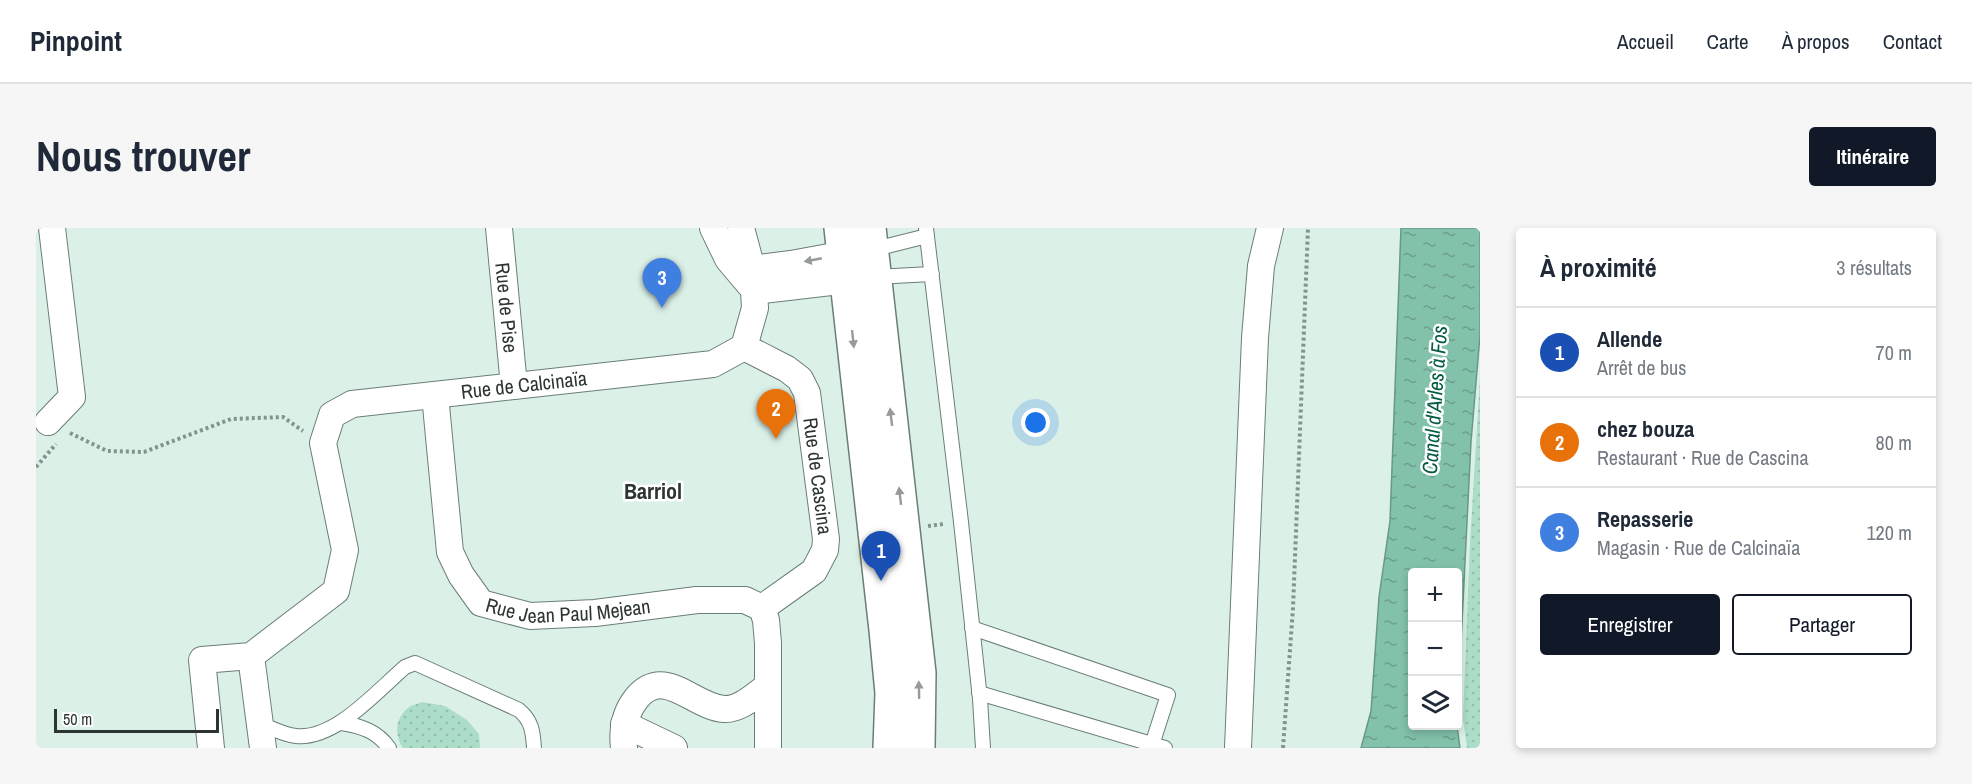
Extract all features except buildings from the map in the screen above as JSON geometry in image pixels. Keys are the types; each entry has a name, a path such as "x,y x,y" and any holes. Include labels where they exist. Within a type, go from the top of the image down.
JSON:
{"street":[{"path":"52,228 72,396 57,427"},
{"name":"Rue de Pise","path":"499,228 514,386"},
{"path":"713,228 728,259 754,280"},
{"path":"741,228 754,280 755,309 744,347"},
{"path":"1238,748 1255,338 1261,266 1270,228"},
{"path":"754,280 791,264 857,253"},
{"path":"857,253 892,693 890,748"},
{"path":"857,253 919,673 918,748"},
{"name":"Rue de Calcinaïa","path":"322,444 332,415 352,404 713,364 744,347"},
{"name":"Rue de Cascina","path":"744,347 787,369 800,379 807,393 826,539 825,550 814,571 762,608"},
{"name":"Rue Jean Paul Mejean","path":"435,395 450,552 461,574 481,603 530,616 595,613 697,600 745,600 762,608"},
{"path":"211,748 202,660 251,656 336,591 345,550 322,444"},
{"path":"762,608 766,620 768,643 768,748"},
{"path":"251,656 262,736"},
{"path":"674,748 624,736 633,702 645,689 657,686 673,687 711,707 725,710 742,705 768,686"}],"lane":[{"path":"857,253 927,232 972,628 983,748"},
{"path":"857,253 932,274"},
{"path":"972,628 1168,695 1156,746 979,693"},
{"path":"262,736 293,742 313,736 340,723 405,668 416,663 519,710 529,719 534,748"},
{"path":"340,723 356,725 377,734 389,748"}],"path":[{"path":"1283,748 1293,608 1308,228"},
{"path":"57,427 107,451 144,452 231,419 283,417 322,444"},
{"path":"918,528 951,523"}],"shaded area":[{"path":"1480,378 1480,748 1467,748 1463,719 1470,542"},
{"path":"422,702 445,706 467,720 479,734 480,748 403,748 397,733 400,717 408,708"}],"water":[{"name":"Canal d'Arles à Fos","path":"1401,228 1480,228 1480,335 1471,442 1462,622 1462,568 1408,568 1408,730 1458,730 1460,748 1361,748 1371,711 1379,597 1390,521"}],"place":[{"name":"Repasserie","path":"662,308"},
{"name":"chez bouza","path":"776,439"},
{"name":"Allende","path":"881,581"}],"district":[{"name":"Barriol","path":"653,491"}]}
